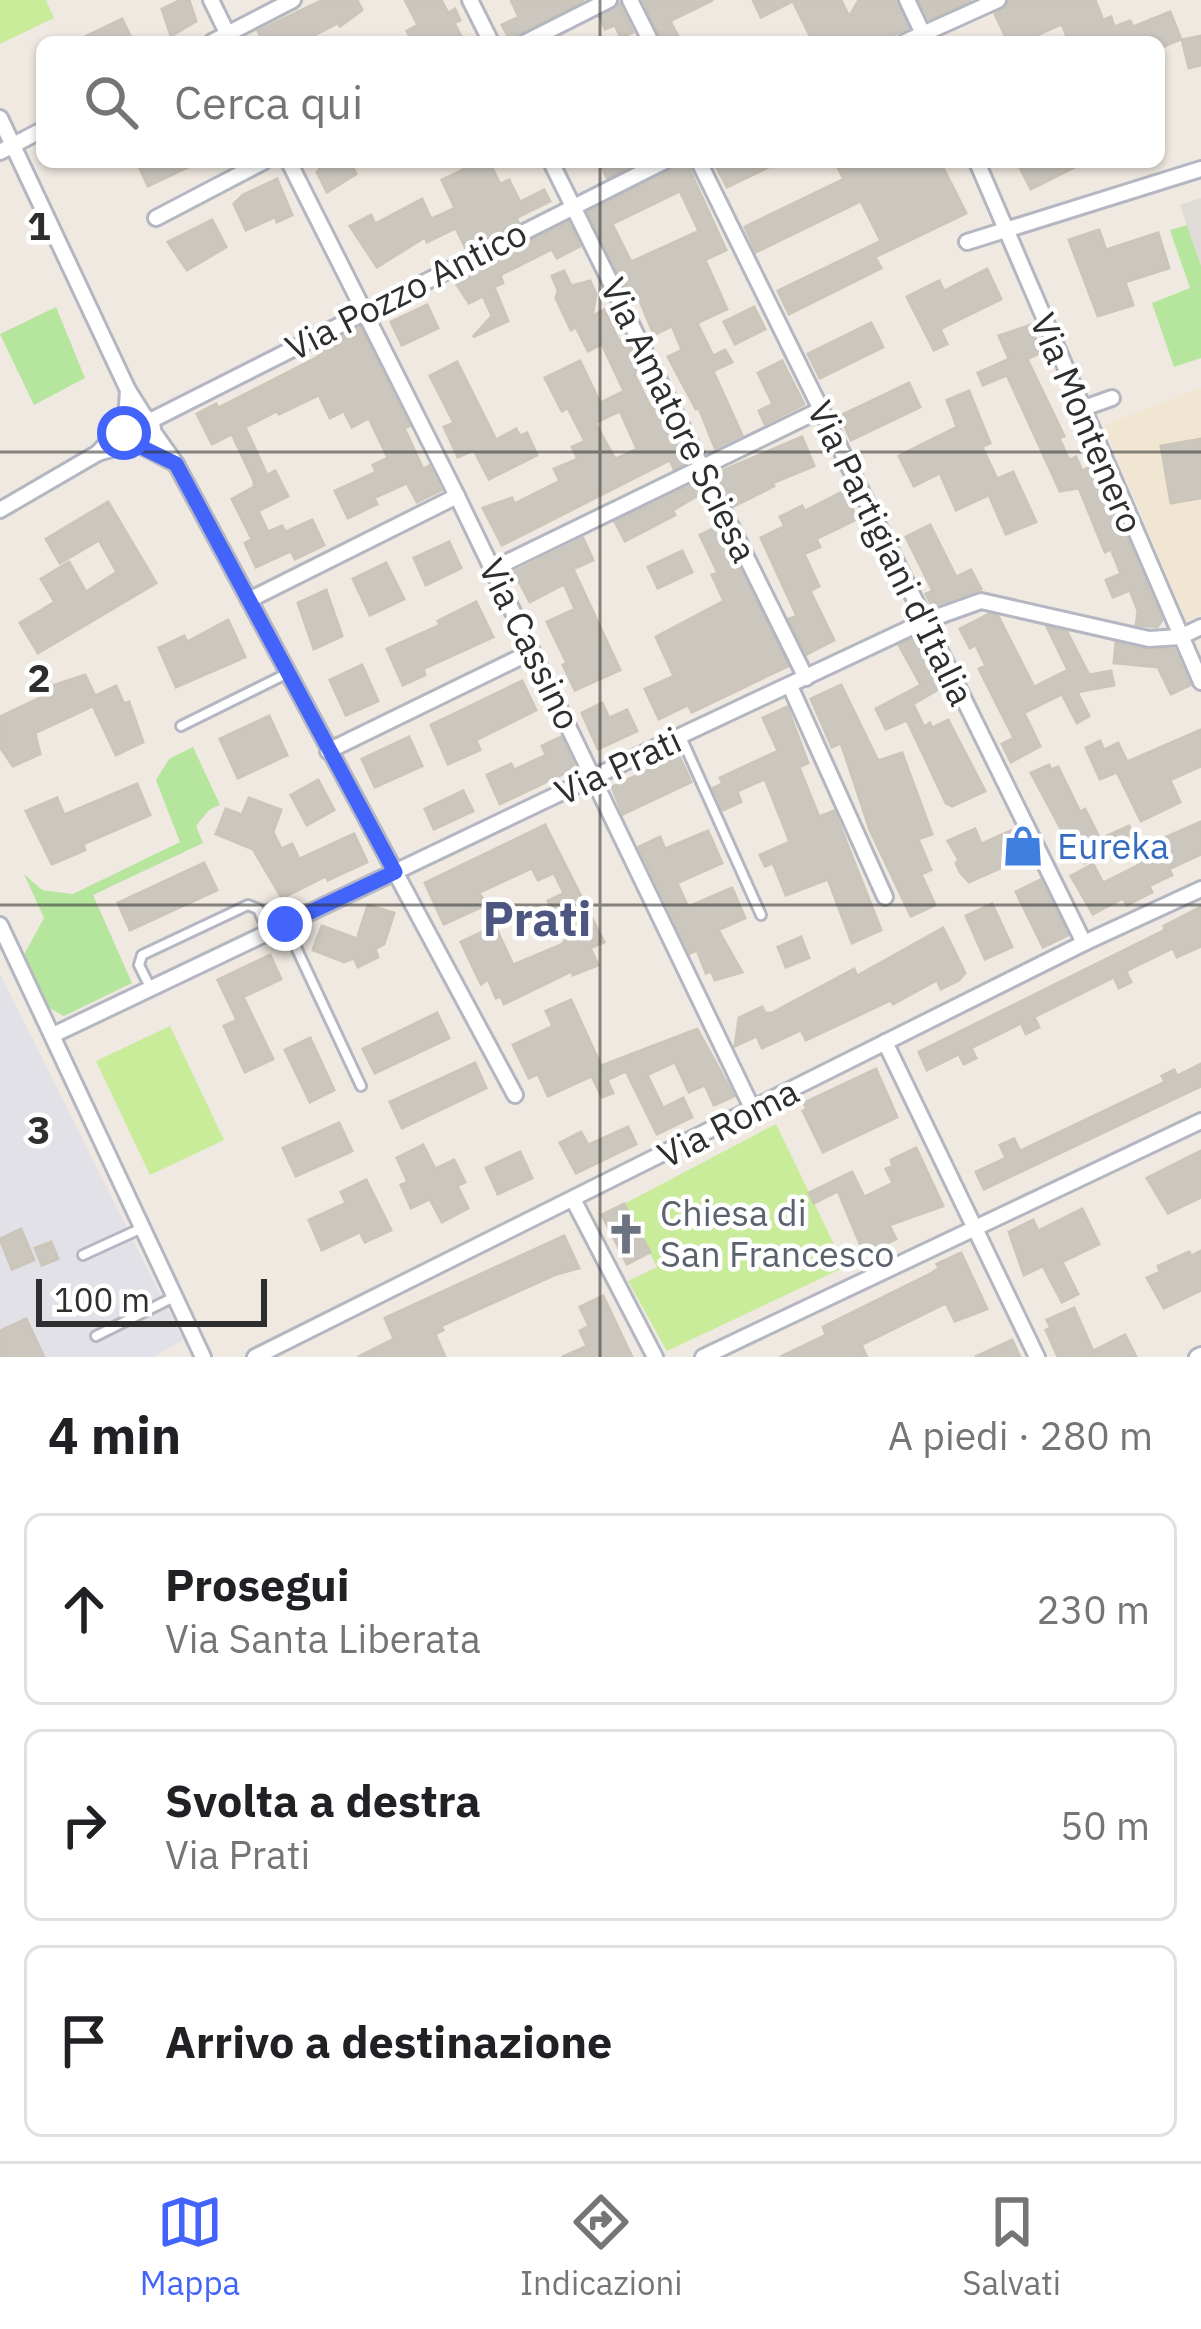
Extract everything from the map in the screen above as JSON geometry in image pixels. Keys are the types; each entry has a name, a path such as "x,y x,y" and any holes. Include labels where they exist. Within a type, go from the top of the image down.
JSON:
{"street":[{"path":"211,0 228,36"},
{"path":"232,36 292,0"},
{"path":"470,0 486,36"},
{"path":"538,36 609,0"},
{"path":"631,0 648,36"},
{"path":"907,0 925,36"},
{"path":"927,36 998,0"},
{"path":"0,118 6,148 128,390 176,464 515,1095"},
{"path":"6,148 36,133"},
{"path":"156,218 252,168"},
{"name":"Via Cassino","path":"292,168 458,496 753,1110"},
{"name":"Via Amatore Sciesa","path":"553,168 806,678"},
{"name":"Via Pozzo Antico","path":"149,423 650,168"},
{"name":"Via Partigiani d'Italia","path":"701,168 1084,944"},
{"name":"Via Montenero","path":"979,168 1201,682"},
{"path":"967,242 1201,169"},
{"path":"128,390 124,433 176,464"},
{"path":"1081,409 1112,398"},
{"path":"493,569 820,410"},
{"path":"98,453 136,415 149,423"},
{"path":"0,510 98,453 148,441 149,423"},
{"path":"249,600 458,496"},
{"name":"Via Prati","path":"53,1035 925,621 980,601 1149,639 1180,637 1201,627"},
{"path":"328,752 531,652"},
{"path":"790,686 885,897"},
{"name":"Via Roma","path":"255,1357 1201,890"},
{"path":"0,925 203,1357"},
{"path":"885,1042 1037,1357"},
{"path":"703,1357 1201,1121"},
{"path":"574,1201 655,1357"}],"lane":[{"path":"181,726 286,674"},
{"path":"680,736 761,915"},
{"path":"151,989 139,958 244,906 256,907 269,933"},
{"path":"285,924 361,1086"},
{"path":"83,1256 143,1228"},
{"path":"96,1336 176,1296"}],"shaded area":[{"path":"1201,198 1201,265 1180,205"},
{"path":"1201,388 1201,614 1186,621 1104,425"},
{"path":"0,974 183,1340 153,1357 0,1357"}],"green space":[{"path":"0,0 46,0 54,18 0,44"},
{"path":"1187,225 1201,265 1201,358 1174,367 1152,303 1190,288 1170,230"},
{"path":"56,307 85,378 34,405 0,334"},
{"path":"193,747 220,805 196,826 203,843 93,895 132,983 64,1016 42,1004 21,960 44,918 24,874 42,890 73,894 180,842 156,780 169,759"},
{"path":"170,1026 224,1140 150,1175 96,1061"},
{"path":"776,1124 845,1267 667,1351 628,1281 657,1267 624,1204"}],"building":[{"path":"189,0 196,21 171,36 162,9"},
{"path":"323,0 357,0 362,10 340,26 313,36 260,36 258,31"},
{"path":"405,0 441,0 448,13 455,9 460,20 454,23 461,36 409,36 407,31 418,25"},
{"path":"511,0 584,0 517,36 508,36 502,25 519,17"},
{"path":"643,0 713,0 670,21 678,36 659,36"},
{"path":"753,0 841,0 849,17 859,0 896,0 908,28 892,36 810,36 793,1 761,17"},
{"path":"919,0 971,0 929,19"},
{"path":"1009,0 1095,0 1103,20 1111,17 1114,27 1130,21 1133,27 1170,12 1181,39 1165,46 1165,36 1067,36 1062,24 1035,36 1005,36 995,14"},
{"path":"619,3 633,32 620,36 615,25 605,29 600,17"},
{"path":"122,19 130,36 87,36"},
{"path":"1201,36 1201,65 1189,68 1182,40"},
{"path":"140,168 186,168 148,186"},
{"path":"353,168 356,174 327,192 320,170"},
{"path":"467,168 492,168 500,184 509,180 520,202 544,190 550,201 466,249 456,228 427,242 425,237 377,267 350,226 371,215 375,224 422,199 431,219 455,208 442,180"},
{"path":"602,168 626,168 607,178"},
{"path":"674,168 689,168 726,250 705,260 727,309 697,323 713,356 725,350 732,362 713,371 742,435 715,448 699,408 668,357 682,350 672,326 654,335 636,291 629,295 588,212","holes":["680,191 699,231 631,262 612,224"]},
{"path":"717,168 767,168 727,187"},
{"path":"838,168 943,168 966,213 875,257 881,268 789,314 778,291 881,241 861,201 756,252 745,227 844,179"},
{"path":"1020,168 1073,168 1031,189"},
{"path":"277,179 292,215 246,230 234,204"},
{"path":"212,220 226,247 187,270 168,242"},
{"path":"568,222 580,246 557,258 552,249 500,275 503,283 494,287 508,321 473,337 492,316 483,296 469,303 454,280"},
{"path":"1099,230 1106,250 1158,233 1169,268 1125,282 1133,305 1098,316 1069,240"},
{"path":"987,269 1001,299 940,329 947,344 934,350 907,297 939,281 944,291"},
{"path":"564,271 571,286 590,281 596,294 592,316 604,310 619,341 625,338 641,370 634,374 651,408 656,406 663,413 687,462 674,469 670,460 502,545 483,508 512,498 514,504 560,481 554,469 578,459 572,447 585,441 545,378 580,361 600,403 624,391 602,344 588,351 576,327 571,330 552,276","holes":["620,411 637,449 615,459 595,423"]},
{"path":"427,305 438,328 402,345 391,322"},
{"path":"754,307 765,329 735,344 724,322"},
{"path":"871,323 883,347 820,378 808,354"},
{"path":"1031,325 1040,353 1027,359 1064,436 1059,438 1069,460 1076,457 1082,471 1095,465 1162,620 1157,627 1136,625 1138,611 1130,590 1113,597 1106,580 1121,574 1111,549 1105,552 1079,488 1060,491 1007,375 983,385 978,373 1009,359 999,336"},
{"path":"360,328 409,426 404,428 423,469 429,466 441,490 417,502 407,483 374,498 377,504 348,518 335,491 376,472 373,465 388,458 369,418 352,427 344,411 330,418 319,395 277,411 245,427 267,475 275,471 288,496 258,511 268,532 282,526 285,532 312,520 324,545 295,559 291,551 256,567 245,543 252,539 232,499 254,487 254,481 232,434 212,444 197,414 318,357 315,350"},
{"path":"782,361 804,404 765,424 759,411 773,404 758,373"},
{"path":"457,362 496,440 516,429 520,436 527,433 537,455 489,479 474,450 458,457 444,427 454,423 430,376"},
{"path":"909,383 920,407 851,440 840,416"},
{"path":"969,391 990,443 982,447 997,479 1013,472 1036,522 1006,534 989,495 956,510 940,473 914,486 899,456 957,427 947,400"},
{"path":"802,437 814,466 734,506 717,473"},
{"path":"1201,439 1201,498 1171,503 1161,446"},
{"path":"697,482 702,493 673,510 675,515 625,541 615,522"},
{"path":"844,491 857,519 816,539 820,547 804,554 819,586 810,591 834,640 807,654 789,619 797,616 761,538 785,526 780,517 802,506 805,511"},
{"path":"108,502 156,583 38,653 20,623 55,602 41,579 69,562 86,592 117,572 99,540 60,563 46,539"},
{"path":"930,525 956,577 971,570 981,589 932,606 926,594 933,591 906,537"},
{"path":"719,526 788,666 692,712 688,705 659,719 645,689 674,676 656,637 724,601 712,575 718,573 700,535"},
{"path":"583,538 593,560 573,569 620,670 575,690 547,622 575,609 564,584 530,602 514,572"},
{"path":"449,542 461,568 426,585 414,558"},
{"path":"682,551 692,572 658,588 648,567"},
{"path":"386,563 404,599 370,615 353,579"},
{"path":"326,590 342,636 314,649 298,603"},
{"path":"476,602 493,637 423,669 425,675 403,685 387,649"},
{"path":"989,614 998,616 1034,687 1068,670 1047,627 1067,632 1089,675 1111,671 1114,685 1077,692 1089,716 1077,723 1062,694 1024,713 1040,746 1011,762 1002,744 1014,738 979,669 986,666 976,645 970,648 960,629"},
{"path":"228,620 245,657 176,687 159,648 184,636 187,642"},
{"path":"920,636 944,686 913,704 924,727 948,720 985,791 952,806 946,803 907,720 886,729 876,709 921,685 899,645"},
{"path":"1116,643 1147,650 1174,649 1190,685 1171,694 1158,667 1114,663"},
{"path":"362,665 378,701 346,715 330,680"},
{"path":"85,675 95,696 116,686 124,704 129,702 143,742 116,755 93,706 35,733 40,754 13,766 0,747 0,717 46,695 43,689"},
{"path":"522,681 536,710 476,740 480,750 448,764 431,725"},
{"path":"841,685 878,761 902,753 932,834 918,839 931,870 921,874 935,905 911,916 870,830 841,743 832,747 811,699"},
{"path":"602,703 609,718 627,710 637,731 598,749 582,713"},
{"path":"787,707 808,763 799,767 819,817 834,811 881,930 852,943 828,879 786,895 773,863 765,866 760,855 790,842 765,779 737,791 741,802 723,810 713,788 723,784 720,778 778,751 763,718"},
{"path":"269,716 287,755 238,778 220,739"},
{"path":"1201,730 1201,766 1170,780 1180,802 1141,821 1117,772 1100,779 1086,748 1100,741 1104,750 1118,743 1127,762"},
{"path":"409,737 422,766 375,787 362,759"},
{"path":"561,737 575,768 500,804 487,775 511,764 514,770 546,755 542,746"},
{"path":"679,756 691,782 623,814 612,787"},
{"path":"1049,765 1051,770 1058,767 1080,812 1085,809 1100,839 1129,826 1135,838 1085,863 1075,842 1067,840 1031,773"},
{"path":"318,780 334,810 307,825 291,795"},
{"path":"137,784 150,815 83,844 85,850 52,864 26,811 57,798 64,815"},
{"path":"463,791 473,811 434,829 425,809"},
{"path":"249,798 281,810 273,832 281,849 292,844 299,859 354,834 367,862 282,898 253,849 216,834 226,809 242,815"},
{"path":"1201,822 1201,854 1169,869 1172,875 1149,886 1152,892 1127,905 1123,898 1093,914 1071,876 1093,864 1103,883 1139,865 1132,852"},
{"path":"545,825 604,942 590,948 598,965 573,975 572,971 504,1004 488,979 481,984 461,942 495,926 513,965 561,945 566,940 548,901 564,893 554,873 538,880 532,868 478,893 488,904 444,924 425,883"},
{"path":"975,829 981,844 1015,829 1028,856 969,882 948,841"},
{"path":"708,831 722,863 677,883 688,907 732,888 745,918 718,930 742,972 715,980 711,971 706,973 697,950 690,953 639,847 660,837 665,849"},
{"path":"204,863 217,890 130,930 118,903"},
{"path":"1040,880 1068,935 1043,947 1016,892"},
{"path":"992,904 1012,947 985,959 966,916"},
{"path":"368,905 394,913 384,944 375,949 378,957 358,967 354,958 344,962 313,950 322,926 357,939"},
{"path":"1201,907 1201,946 1177,957 1173,948 1126,971 1131,982 1119,988 1114,977 1034,1017 1039,1027 1026,1034 1021,1023 971,1048 976,1058 964,1064 959,1054 927,1070 919,1052 1165,930 1164,926"},
{"path":"943,928 965,973 959,980 941,989 937,980 806,1040 801,1030 762,1048 757,1036 735,1046 739,1018 762,1007 765,1013 772,1013 854,969 857,976"},
{"path":"801,937 809,958 786,967 778,947"},
{"path":"270,955 281,979 243,997 273,1059 245,1072 224,1026 237,1020 218,980"},
{"path":"571,1000 601,1066 697,1029 734,1096 714,1105 705,1085 689,1092 675,1062 647,1075 663,1108 683,1098 692,1117 657,1134 626,1071 607,1080 613,1093 602,1097 592,1076 548,1096 538,1074 529,1078 513,1045 553,1026 546,1011"},
{"path":"437,1013 449,1038 375,1073 363,1049"},
{"path":"310,1038 334,1090 310,1102 285,1050"},
{"path":"475,1063 486,1088 402,1128 390,1102"},
{"path":"1201,1064 1201,1086 984,1189 976,1172 1006,1158 1000,1145 1014,1139 1020,1151 1165,1082 1162,1076 1174,1070 1177,1076"},
{"path":"876,1069 897,1117 823,1152 803,1111 807,1109 804,1103"},
{"path":"339,1123 352,1151 296,1176 283,1148"},
{"path":"628,1127 636,1144 576,1173 560,1143 581,1132 588,1145"},
{"path":"423,1145 435,1169 454,1160 465,1182 457,1186 468,1208 442,1222 430,1199 411,1208 401,1185 408,1182 397,1158"},
{"path":"916,1148 943,1206 889,1225 896,1239 868,1252 861,1246 838,1191 814,1203 809,1193 852,1172 864,1197 893,1183 886,1169 893,1166 891,1160"},
{"path":"1201,1151 1201,1197 1168,1213 1147,1178"},
{"path":"520,1152 532,1178 498,1194 486,1168"},
{"path":"366,1180 391,1230 365,1242 360,1232 322,1250 309,1220 346,1203 341,1192"},
{"name":"Chiesa di San Francesco","path":"624,1204 650,1252 627,1264 602,1215"},
{"path":"1082,1209 1099,1244 1062,1262 1078,1294 1062,1302 1043,1266 1024,1275 1009,1232 1033,1220 1038,1231"},
{"path":"21,1229 34,1260 12,1269 0,1239"},
{"path":"564,1236 579,1268 441,1326 443,1330 435,1334 445,1357 358,1357 394,1339 385,1318"},
{"path":"51,1242 58,1259 42,1265 35,1248"},
{"path":"1201,1251 1201,1290 1164,1308 1147,1278 1160,1272 1158,1266"},
{"path":"961,1253 987,1309 955,1321 946,1303 861,1345 867,1357 780,1357 826,1335 823,1327 932,1273 939,1268 937,1264"},
{"path":"603,1296 632,1357 562,1357 587,1346 580,1331 589,1326 580,1307"},
{"path":"1074,1308 1093,1351 1125,1335 1136,1357 1058,1357 1046,1330 1051,1328 1047,1320"},
{"path":"26,1319 44,1357 0,1357 0,1331"},
{"path":"1012,1340 1020,1357 975,1357"}],"place":[{"name":"Eureka","path":"1023,846"},
{"name":"Chiesa di San Francesco","path":"626,1234"}],"district":[{"name":"Prati","path":"537,919"}],"route":[{"path":"124,433 129,441 176,464 395,872 285,924"}]}
